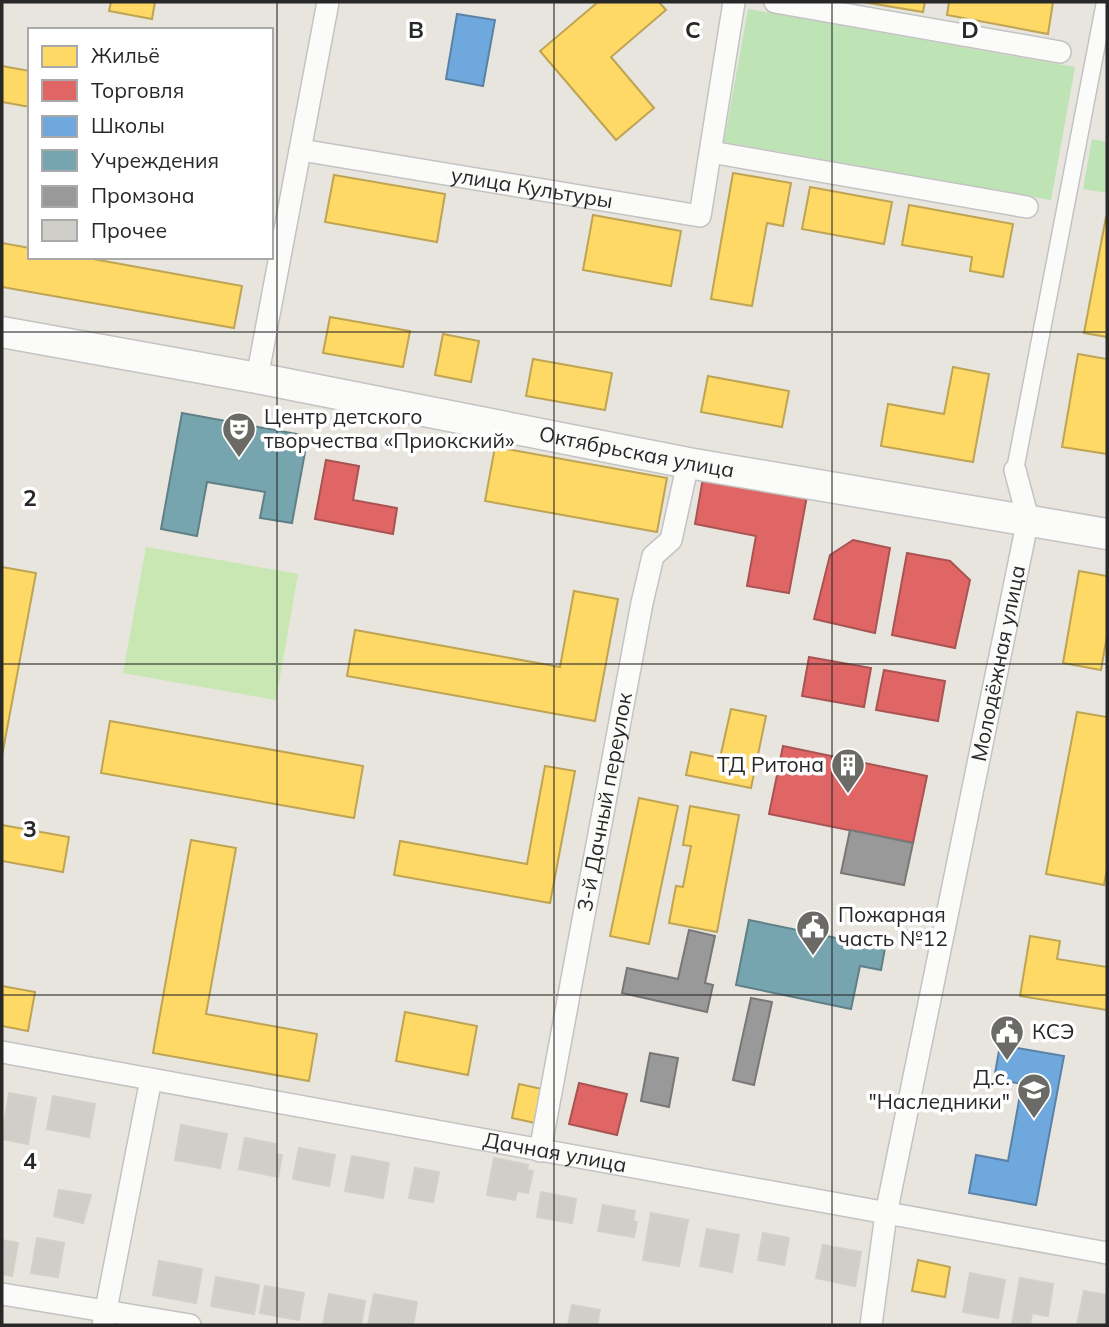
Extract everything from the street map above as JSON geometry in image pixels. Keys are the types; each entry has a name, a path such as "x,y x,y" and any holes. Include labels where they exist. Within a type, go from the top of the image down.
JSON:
{"main road":[{"name":"Октябрьская улица","path":"2,332 257,378 688,463 1107,534"}],"street":[{"path":"257,378 328,2"},
{"name":"улица Культуры","path":"300,150 699,216 734,2"},
{"path":"775,2 1060,52"},
{"name":"Молодёжная улица","path":"871,1325 886,1214 1028,519 1016,470 1105,2"},
{"path":"711,152 1027,207"},
{"name":"3-й Дачный переулок","path":"540,1151 642,603 653,556 671,540 688,463"},
{"name":"Дачная улица","path":"2,1052 1107,1253"},
{"path":"104,1317 151,1079"},
{"path":"2,1294 104,1317 190,1325"}],"green space":[{"path":"748,9 1075,67 1051,200 724,142"},
{"path":"1092,139 1107,142 1107,193 1083,189"},
{"path":"146,547 298,574 276,700 123,673"}],"building: Жильё":[{"path":"111,2 155,2 152,19 109,11"},
{"path":"598,2 659,2 666,10 611,57 654,108 616,140 540,51"},
{"path":"863,2 925,2 923,12"},
{"path":"949,2 1053,2 1048,34 947,15"},
{"path":"2,66 28,71 28,107 2,102"},
{"path":"733,173 791,183 783,226 767,223 752,306 711,299"},
{"path":"334,175 445,194 437,242 325,222"},
{"path":"810,187 892,202 884,244 802,229"},
{"path":"909,205 1013,224 1003,277 970,271 972,257 902,245"},
{"path":"593,215 681,231 671,286 583,270"},
{"path":"1107,217 1107,337 1084,333"},
{"path":"2,243 28,248 28,259 93,259 242,286 234,328 2,287"},
{"path":"330,317 410,331 403,367 323,353"},
{"path":"443,334 479,341 471,382 435,375"},
{"path":"1078,354 1107,359 1107,454 1062,447"},
{"path":"533,359 612,373 605,410 526,396"},
{"path":"953,367 989,374 973,462 881,446 888,404 944,414"},
{"path":"708,376 789,391 782,427 701,412"},
{"path":"495,447 667,478 657,532 485,501"},
{"path":"2,567 36,573 2,756"},
{"path":"1079,571 1107,576 1107,636 1101,670 1063,663"},
{"path":"574,591 618,599 595,721 347,676 355,630 560,667"},
{"path":"731,709 766,716 751,788 686,775 691,752 720,758"},
{"path":"1077,712 1107,717 1107,869 1104,885 1046,874"},
{"path":"110,721 363,766 354,818 101,773"},
{"path":"545,766 575,771 550,903 394,875 400,841 527,864"},
{"path":"639,798 678,806 649,944 610,936"},
{"path":"690,806 739,815 717,932 669,923 676,886 683,887 691,846 683,845"},
{"path":"2,825 69,837 63,872 2,861"},
{"path":"191,840 236,848 206,1014 317,1034 309,1081 153,1053"},
{"path":"1030,936 1060,941 1057,959 1107,967 1107,1010 1020,996"},
{"path":"2,986 35,992 28,1031 2,1026"},
{"path":"405,1012 477,1026 468,1075 396,1061"},
{"path":"519,1084 542,1089 535,1123 512,1118"},
{"path":"918,1260 950,1267 945,1297 912,1291"}],"building: Торговля":[{"path":"326,460 359,466 353,500 397,508 393,534 315,519"},
{"path":"703,478 807,496 789,593 747,586 756,536 695,524"},
{"path":"853,540 890,548 875,633 814,619 830,555"},
{"path":"907,553 950,561 970,580 955,648 892,635"},
{"path":"809,657 871,668 864,707 802,696"},
{"path":"884,670 945,681 938,721 876,710"},
{"name":"ТД Ритона","path":"783,746 927,776 913,843 769,814"},
{"path":"579,1083 627,1094 617,1135 569,1124"}],"building: Школы":[{"path":"457,14 495,20 483,86 446,79"},
{"name":"Д.с. \"Наследники\"","path":"1000,1045 1064,1056 1036,1205 969,1193 976,1155 1008,1161 1022,1084 994,1079"}],"building: Учреждения":[{"name":"Центр детского творчества «Приокский»","path":"182,413 308,436 292,523 260,518 265,492 207,482 197,536 161,529"},
{"name":"Пожарная часть №12","path":"749,920 885,948 881,970 860,966 851,1009 736,985"}],"building: Промзона":[{"path":"850,830 913,843 904,885 841,873"},
{"path":"689,930 715,936 705,983 713,985 707,1012 622,993 627,968 678,979"},
{"path":"751,998 772,1002 754,1085 733,1080"},
{"path":"650,1053 678,1058 669,1107 641,1101"}],"building: Прочее":[{"path":"9,1093 36,1098 28,1144 2,1139"},
{"path":"53,1096 95,1104 89,1137 47,1129"},
{"path":"181,1125 227,1134 220,1168 175,1160"},
{"path":"245,1138 276,1144 275,1154 282,1155 278,1177 239,1169"},
{"path":"299,1148 335,1155 329,1186 293,1179"},
{"path":"352,1156 389,1163 383,1198 345,1191"},
{"path":"494,1158 528,1165 527,1170 533,1171 528,1193 517,1191 515,1200 487,1195"},
{"path":"415,1168 439,1172 433,1202 409,1198"},
{"path":"59,1190 91,1195 83,1223 54,1216"},
{"path":"541,1192 576,1199 572,1223 537,1217"},
{"path":"603,1205 635,1211 633,1221 637,1222 634,1237 598,1231"},
{"path":"651,1213 688,1220 679,1266 643,1260"},
{"path":"707,1229 739,1235 732,1272 700,1266"},
{"path":"763,1233 789,1238 784,1265 758,1260"},
{"path":"37,1238 64,1243 58,1277 31,1273"},
{"path":"2,1240 18,1243 12,1276 2,1274"},
{"path":"823,1245 861,1252 855,1286 816,1278"},
{"path":"159,1261 202,1269 196,1303 153,1295"},
{"path":"970,1273 1005,1280 998,1318 963,1312"},
{"path":"216,1277 259,1285 254,1314 211,1306"},
{"path":"1020,1278 1053,1284 1048,1316 1032,1313 1030,1325 1012,1324"},
{"path":"265,1286 304,1293 299,1320 260,1313"},
{"path":"1084,1291 1107,1295 1107,1325 1077,1325"},
{"path":"329,1294 365,1301 361,1325 323,1325"},
{"path":"374,1294 417,1302 413,1325 368,1325"},
{"path":"572,1305 600,1310 597,1325 568,1325"}],"place":[{"name":"Центр детского творчества «Приокский»","path":"239,459"},
{"name":"ТД Ритона","path":"848,795"},
{"name":"Пожарная часть №12","path":"813,957"},
{"name":"КСЭ","path":"1007,1062"},
{"name":"Д.с. \"Наследники\"","path":"1034,1120"}]}
